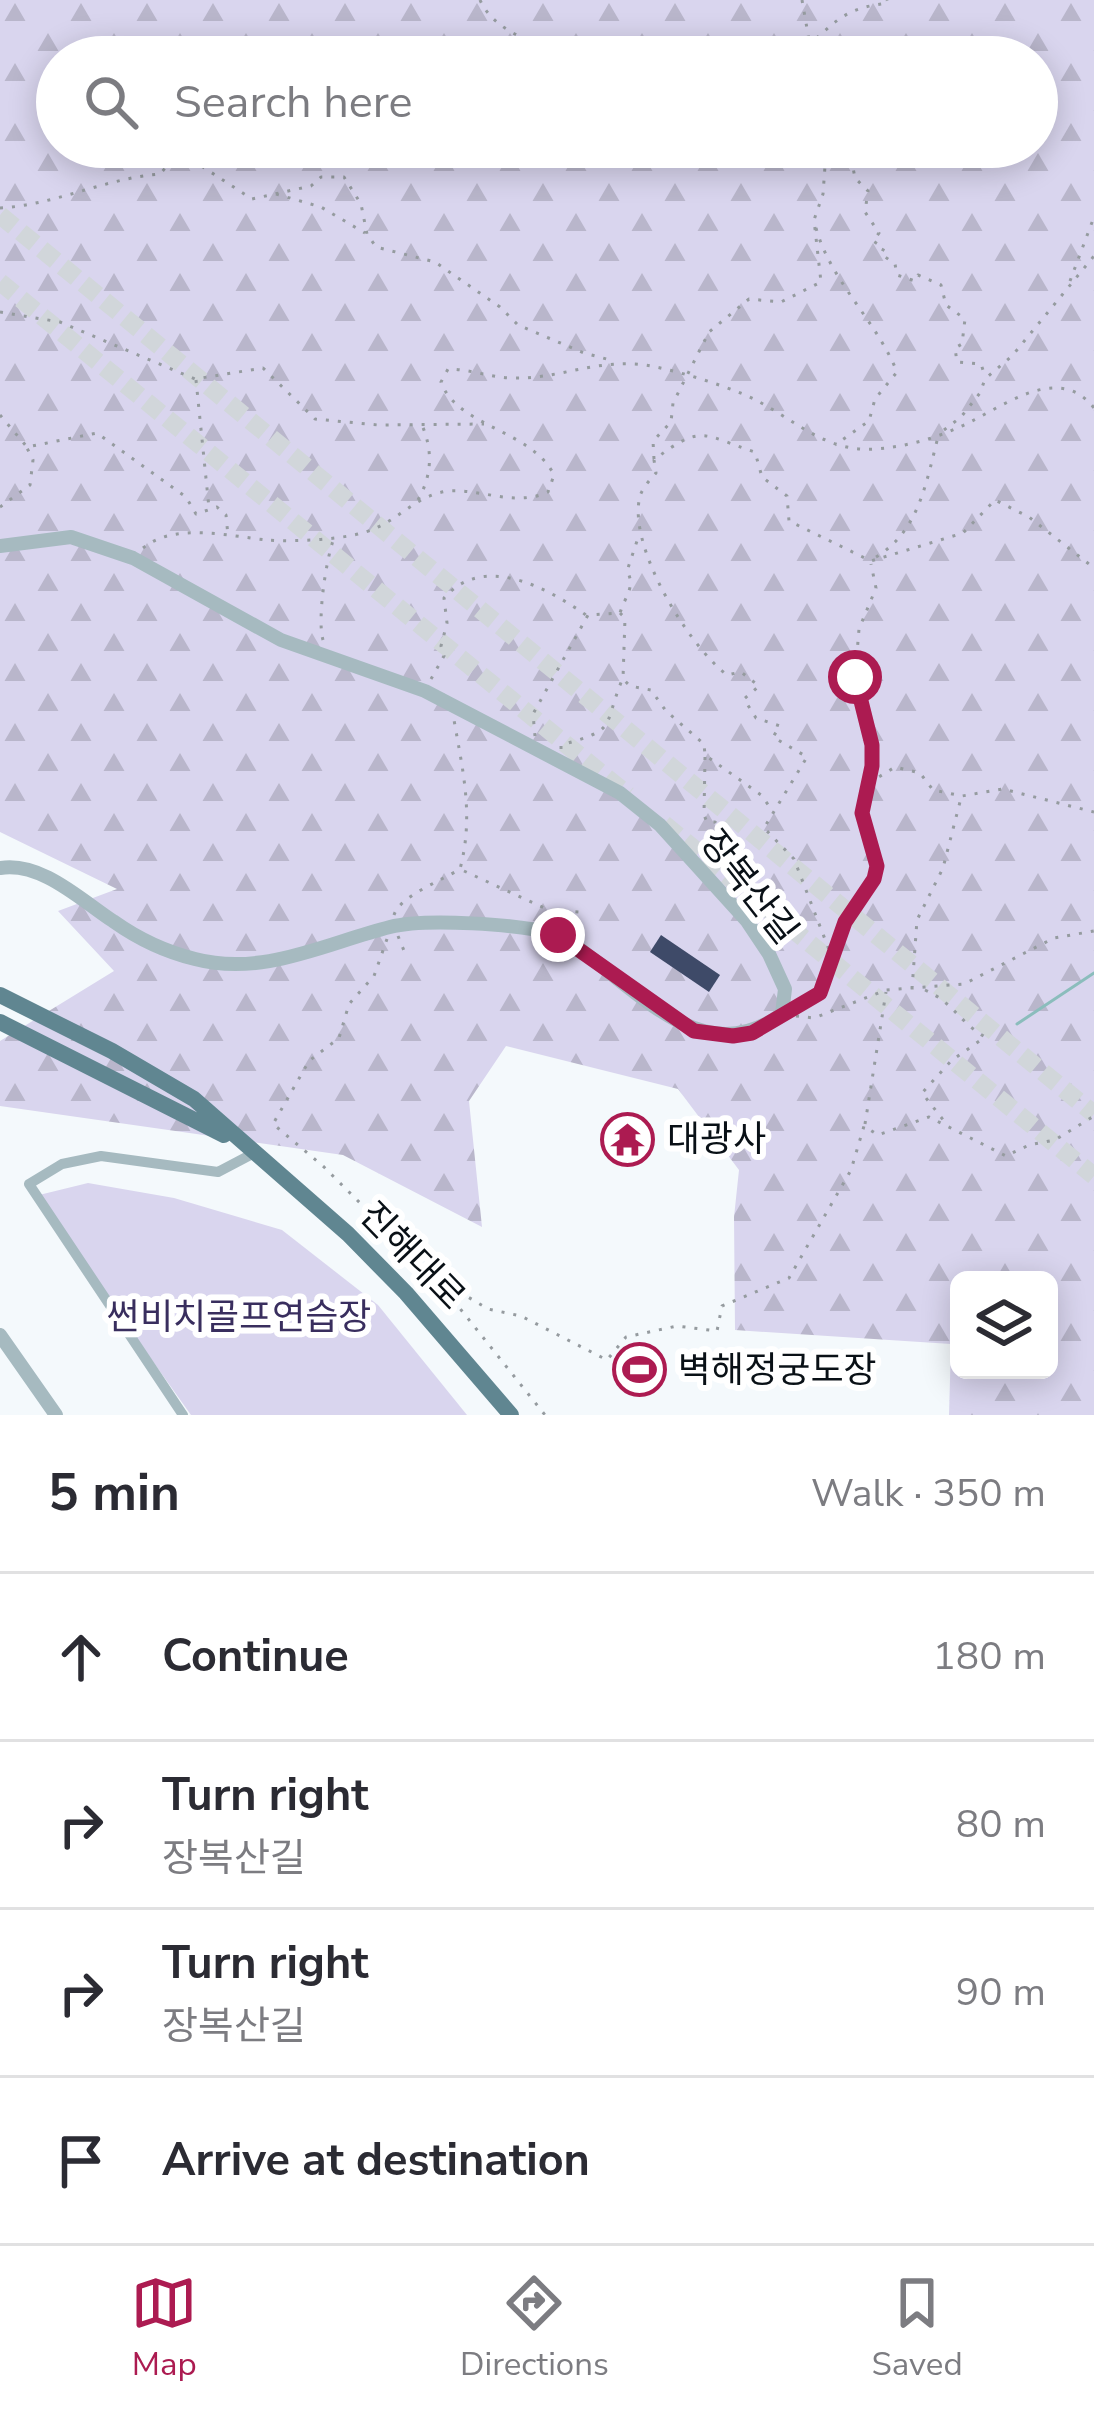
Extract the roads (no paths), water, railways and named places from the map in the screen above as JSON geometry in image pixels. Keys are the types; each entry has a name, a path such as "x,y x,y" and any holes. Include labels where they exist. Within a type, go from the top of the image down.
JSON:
{"main road":[{"path":"0,995 194,1099 256,1152"},
{"path":"0,1022 256,1152"},
{"name":"진해대로","path":"256,1152 345,1231 415,1302 511,1415"}],"street":[{"name":"장복산길","path":"0,546 70,537 133,558 281,640 428,692 620,793 727,896 769,954 785,988 782,1014 746,1034 694,1031 558,935 422,921 314,951 227,966 161,948 51,879 12,866 0,868"},
{"path":"183,1415 28,1184 62,1164 101,1156 218,1172 256,1152"},
{"path":"0,1335 56,1415"}],"waterway":[{"path":"1017,1024 1094,973"}],"tunnel":[{"path":"0,215 1094,1114"},
{"path":"0,282 628,795"},
{"path":"664,824 1094,1176"}],"place":[{"name":"대광사","path":"628,1139"},
{"name":"벽해정궁도장","path":"639,1370"}],"park label":[{"name":"썬비치골프연습장","path":"239,1317"}]}
